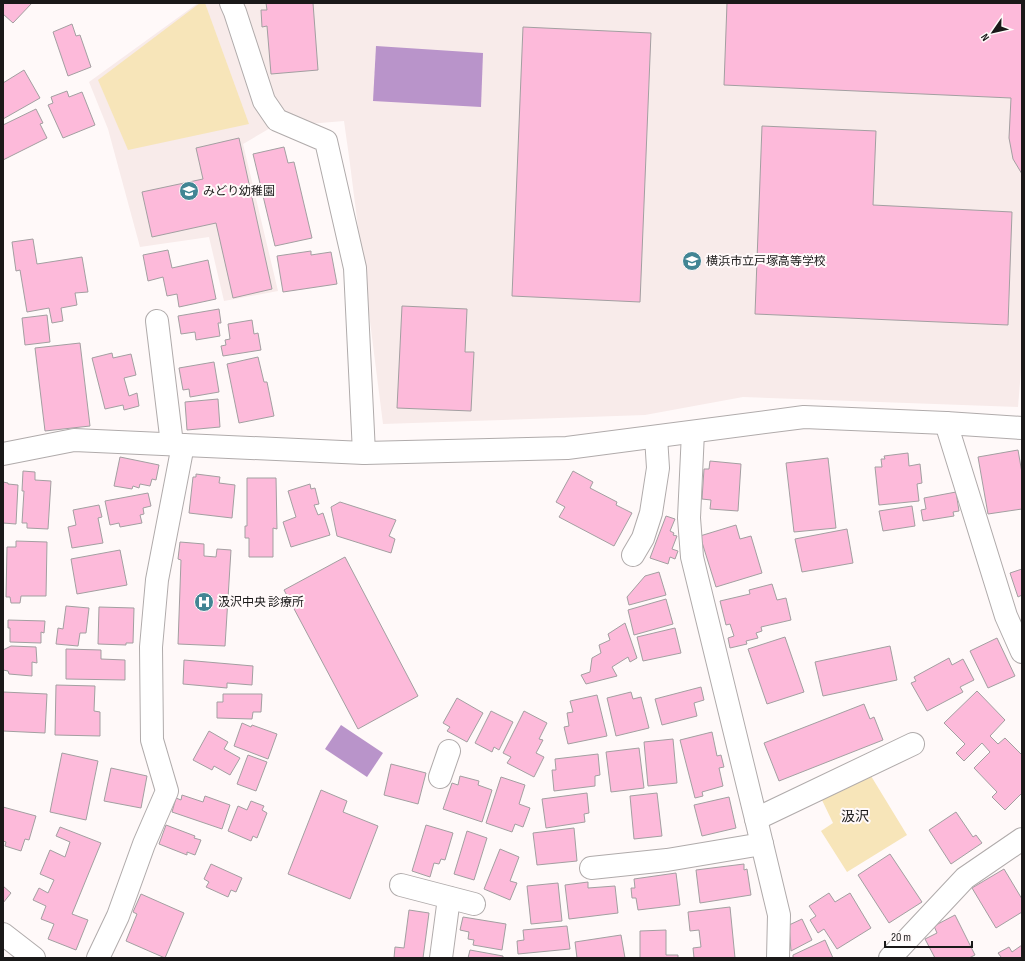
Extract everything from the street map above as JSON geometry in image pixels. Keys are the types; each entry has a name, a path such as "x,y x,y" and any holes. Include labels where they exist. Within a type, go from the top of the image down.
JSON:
{"street":[{"path":"231,3 264,101 272,114 277,120 326,142 355,268 364,453"},
{"path":"98,958 118,916 144,844 167,791 152,740 151,647 157,580 177,444 158,320"},
{"path":"3,454 74,440 364,453 567,448 804,417 1022,428"},
{"path":"946,423 1006,616 1022,652"},
{"path":"693,432 689,518 692,557 779,915 778,958"},
{"path":"633,555 643,538 650,513 658,468 656,437"},
{"path":"756,819 913,744"},
{"path":"440,777 449,751"},
{"path":"890,958 965,878 1022,839"},
{"path":"591,868 667,860 762,844"},
{"path":"401,885 474,904"},
{"path":"441,958 449,898"},
{"path":"3,934 34,958"}],"shaded area":[{"name":"横浜市立戸塚高等学校","path":"198,3 1022,3 1022,358 1018,407 743,397 645,415 383,424 344,121 272,127 243,144 278,291 224,301 209,237 140,247 108,129 89,82"},
{"path":"200,3 205,3 249,124 128,150 98,80"},
{"path":"376,46 483,53 481,107 373,101"},
{"path":"341,725 383,753 367,777 325,749"},
{"path":"871,776 907,835 847,872 821,831 833,823 821,798"}],"building":[{"path":"3,3 32,3 13,23 3,14"},
{"path":"266,3 313,3 318,70 271,74 267,26 262,27 261,10 267,10"},
{"path":"727,3 1022,3 1022,174 1013,159 1009,138 1011,98 724,85"},
{"path":"72,24 76,36 80,35 91,67 68,76 53,32"},
{"path":"523,27 651,33 640,302 512,296"},
{"path":"24,70 40,98 3,119 3,83"},
{"path":"67,91 69,97 82,92 95,125 63,138 48,105 53,103 51,97"},
{"path":"36,109 43,123 40,124 47,138 3,160 3,125"},
{"path":"762,126 876,131 873,205 1012,212 1008,325 755,314"},
{"path":"239,138 272,289 233,298 216,223 152,237 142,192 203,179 196,148"},
{"path":"284,147 288,163 294,162 312,238 275,246 253,154"},
{"path":"33,239 37,264 82,257 88,292 75,293 77,305 61,308 63,321 52,323 49,308 27,312 20,270 16,271 12,242"},
{"path":"168,250 172,268 208,260 216,299 179,307 177,294 167,296 163,277 148,281 143,255"},
{"path":"311,251 311,255 331,252 337,284 283,292 277,256"},
{"path":"402,306 467,309 465,352 474,352 471,411 397,408"},
{"path":"219,309 221,323 218,323 220,336 196,340 195,332 181,334 178,316"},
{"path":"47,315 50,342 25,345 22,318"},
{"path":"252,320 254,334 258,333 261,350 223,356 221,346 226,345 225,340 230,339 228,324"},
{"path":"80,343 90,426 45,431 35,348"},
{"path":"112,353 113,358 131,354 136,375 124,378 129,396 137,393 139,406 124,410 123,405 105,409 92,358"},
{"path":"258,357 264,382 267,382 274,416 239,423 227,364"},
{"path":"214,362 219,392 190,397 189,389 183,390 179,368"},
{"path":"218,399 220,427 187,430 185,402"},
{"path":"1018,450 1022,473 1022,509 988,514 978,457"},
{"path":"908,453 909,466 920,464 922,483 917,484 919,501 879,505 875,467 882,467 881,459 885,459 884,456"},
{"path":"120,457 159,465 156,480 152,479 150,486 140,484 139,488 133,486 132,489 114,486"},
{"path":"828,458 836,528 794,532 786,463"},
{"path":"710,461 741,464 738,511 710,509 711,500 702,499 704,469 709,469"},
{"path":"23,471 35,472 35,480 51,481 48,529 27,528 27,523 22,523 24,491 22,491"},
{"path":"573,471 593,482 590,488 617,502 616,505 632,513 614,546 559,517 565,507 556,502"},
{"path":"196,474 220,477 219,483 235,485 232,518 189,513 193,477 196,477"},
{"path":"247,478 276,478 277,529 273,528 273,557 249,557 249,538 245,538 245,526 247,526"},
{"path":"3,482 18,485 16,524 3,523"},
{"path":"310,484 311,489 315,488 319,504 314,505 318,515 323,513 330,535 291,547 283,522 296,517 288,491"},
{"path":"956,492 959,511 953,512 954,516 923,521 921,510 926,509 924,498"},
{"path":"148,493 151,506 143,508 144,514 140,515 142,523 120,527 119,523 110,525 105,501"},
{"path":"340,502 396,520 389,536 395,539 391,553 337,536 331,507"},
{"path":"99,505 102,517 98,518 103,543 72,548 68,527 76,525 73,510"},
{"path":"912,506 915,526 883,531 879,511"},
{"path":"666,516 675,519 670,531 674,533 673,535 677,536 672,549 678,551 675,559 670,557 668,564 650,558"},
{"path":"736,525 740,539 751,536 762,573 716,587 700,536"},
{"path":"847,529 853,563 802,572 795,539"},
{"path":"16,541 47,542 46,596 21,596 20,603 11,603 10,597 6,597 7,547 16,547"},
{"name":"汲沢中央 診療所","path":"180,542 204,544 204,556 216,557 217,549 231,550 225,646 178,644 181,560 178,559"},
{"path":"120,550 127,585 77,594 71,559"},
{"path":"345,557 418,696 358,729 284,590"},
{"path":"1022,569 1022,595 1018,597 1010,573"},
{"path":"659,572 666,595 629,605 627,597 645,576"},
{"path":"772,584 777,600 786,598 791,620 761,627 762,631 756,633 758,638 746,641 747,644 730,648 728,638 734,636 730,624 726,625 720,601 750,594 749,590"},
{"path":"666,599 673,624 634,635 628,610"},
{"path":"66,606 89,608 86,633 80,633 78,646 56,644 58,628 63,629"},
{"path":"99,607 134,608 133,643 126,643 126,645 98,644"},
{"path":"8,620 45,621 44,633 41,632 41,643 10,642 10,628 8,628"},
{"path":"625,623 637,658 630,662 628,657 612,667 617,676 586,684 581,675 590,672 592,658 601,653 599,645 610,640 608,634"},
{"path":"675,628 681,653 643,661 637,637"},
{"path":"785,637 804,692 767,704 748,649"},
{"path":"997,638 1015,676 988,688 970,651"},
{"path":"11,646 36,647 37,663 32,662 32,676 9,674 8,671 3,670 3,650"},
{"path":"890,646 897,680 823,696 815,662"},
{"path":"66,649 101,650 101,659 125,660 125,680 66,679"},
{"path":"949,658 952,665 963,659 974,680 960,687 963,692 927,711 911,683 916,681 914,677"},
{"path":"184,660 253,666 252,685 227,683 227,688 183,684"},
{"path":"56,685 95,686 94,711 100,712 100,736 55,735"},
{"path":"701,687 704,700 694,703 697,716 662,725 655,699"},
{"path":"977,691 1005,720 990,736 998,744 1005,738 1022,755 1022,793 1005,810 992,797 997,792 974,768 990,752 982,743 964,761 956,753 965,744 944,723"},
{"path":"3,692 47,694 45,733 3,731"},
{"path":"631,692 633,699 641,697 649,728 616,736 607,698"},
{"path":"223,694 262,694 261,712 253,712 252,719 217,718 217,702 223,702"},
{"path":"597,695 607,736 568,744 564,727 569,726 567,713 573,712 570,701"},
{"path":"457,698 483,713 467,742 447,731 450,727 443,723"},
{"path":"864,704 870,719 874,717 883,740 779,781 764,743"},
{"path":"491,711 513,722 499,750 494,747 492,752 475,743"},
{"path":"524,711 547,723 539,739 543,740 536,753 544,757 534,777 507,763 511,757 503,753"},
{"path":"242,723 277,734 268,759 234,746"},
{"path":"209,731 228,742 224,749 240,758 230,775 214,766 212,770 193,760"},
{"path":"712,732 717,756 721,755 724,767 719,768 723,786 702,792 703,796 695,798 680,740"},
{"path":"673,739 677,783 648,786 644,742"},
{"path":"639,748 644,788 611,792 606,752"},
{"path":"62,753 98,761 86,820 50,812"},
{"path":"598,754 600,775 595,776 595,786 554,791 552,770 556,770 555,759"},
{"path":"248,755 267,762 256,791 237,784"},
{"path":"391,764 426,773 418,804 384,795"},
{"path":"111,768 147,776 141,808 104,801"},
{"path":"460,776 479,781 478,785 492,790 482,822 443,809 452,783 458,785"},
{"path":"501,777 525,785 519,804 530,808 523,827 515,824 512,832 486,823"},
{"path":"321,790 347,801 343,812 378,826 350,899 288,874"},
{"path":"587,793 589,813 584,814 585,822 546,828 542,799"},
{"path":"657,793 662,836 634,839 630,796"},
{"path":"182,795 203,802 205,796 230,805 222,829 172,812 176,798 181,800"},
{"path":"729,797 736,828 702,836 694,805"},
{"path":"251,801 264,806 262,810 267,813 257,838 253,836 251,841 228,831 238,806 247,810"},
{"path":"3,807 36,816 29,840 25,839 21,851 5,846 6,842 3,841"},
{"path":"956,812 973,837 976,835 982,843 951,864 929,830"},
{"path":"166,825 195,836 194,838 201,840 195,855 187,852 187,855 159,844"},
{"path":"426,825 453,833 445,860 441,859 439,864 434,863 430,877 412,871"},
{"path":"60,827 101,843 72,914 88,920 76,950 48,939 54,924 41,919 46,906 33,900 39,888 48,893 54,880 40,874 50,850 65,857 70,842 56,836"},
{"path":"574,828 577,861 537,865 533,833"},
{"path":"467,831 487,838 474,880 454,874"},
{"path":"500,849 519,857 510,881 517,883 510,900 484,889"},
{"path":"890,854 922,902 889,923 858,875"},
{"path":"211,864 242,878 236,892 231,890 228,897 206,887 209,882 204,879"},
{"path":"744,864 744,870 747,869 751,895 700,903 696,870"},
{"path":"1004,869 1022,899 1022,912 996,928 972,888"},
{"path":"676,873 680,905 638,910 636,898 632,898 631,888 635,888 634,879"},
{"path":"588,882 588,888 615,886 618,913 569,919 565,885"},
{"path":"558,883 562,921 531,924 527,886"},
{"path":"3,886 11,893 3,903"},
{"path":"829,893 835,902 850,893 871,928 837,949 824,929 818,933 810,920 816,916 809,906"},
{"path":"141,894 184,913 165,958 126,941 137,914 133,912"},
{"path":"730,907 735,958 694,958 693,948 701,947 699,930 690,931 688,912"},
{"path":"409,910 429,913 423,958 394,958 395,947 404,948"},
{"path":"955,915 975,955 969,958 935,958 925,939 937,933 934,926"},
{"path":"463,917 506,924 502,950 473,945 474,940 468,939 469,932 460,930"},
{"path":"802,919 812,940 791,951 789,925"},
{"path":"567,926 570,949 518,954 517,941 524,940 523,930"},
{"path":"666,930 666,955 678,955 678,958 640,958 640,931"},
{"path":"621,935 625,958 577,958 575,942"},
{"path":"825,940 833,958 793,958 793,955"},
{"path":"1022,945 1022,958 1000,958 1001,957 998,953 1009,947 1012,952"},
{"path":"470,950 503,956 503,958 468,958"}],"place":[{"name":"みどり幼稚園","path":"189,191"},
{"name":"横浜市立戸塚高等学校","path":"692,261"},
{"name":"汲沢中央 診療所","path":"204,602"}],"district":[{"name":"汲沢","path":"855,816"}]}
